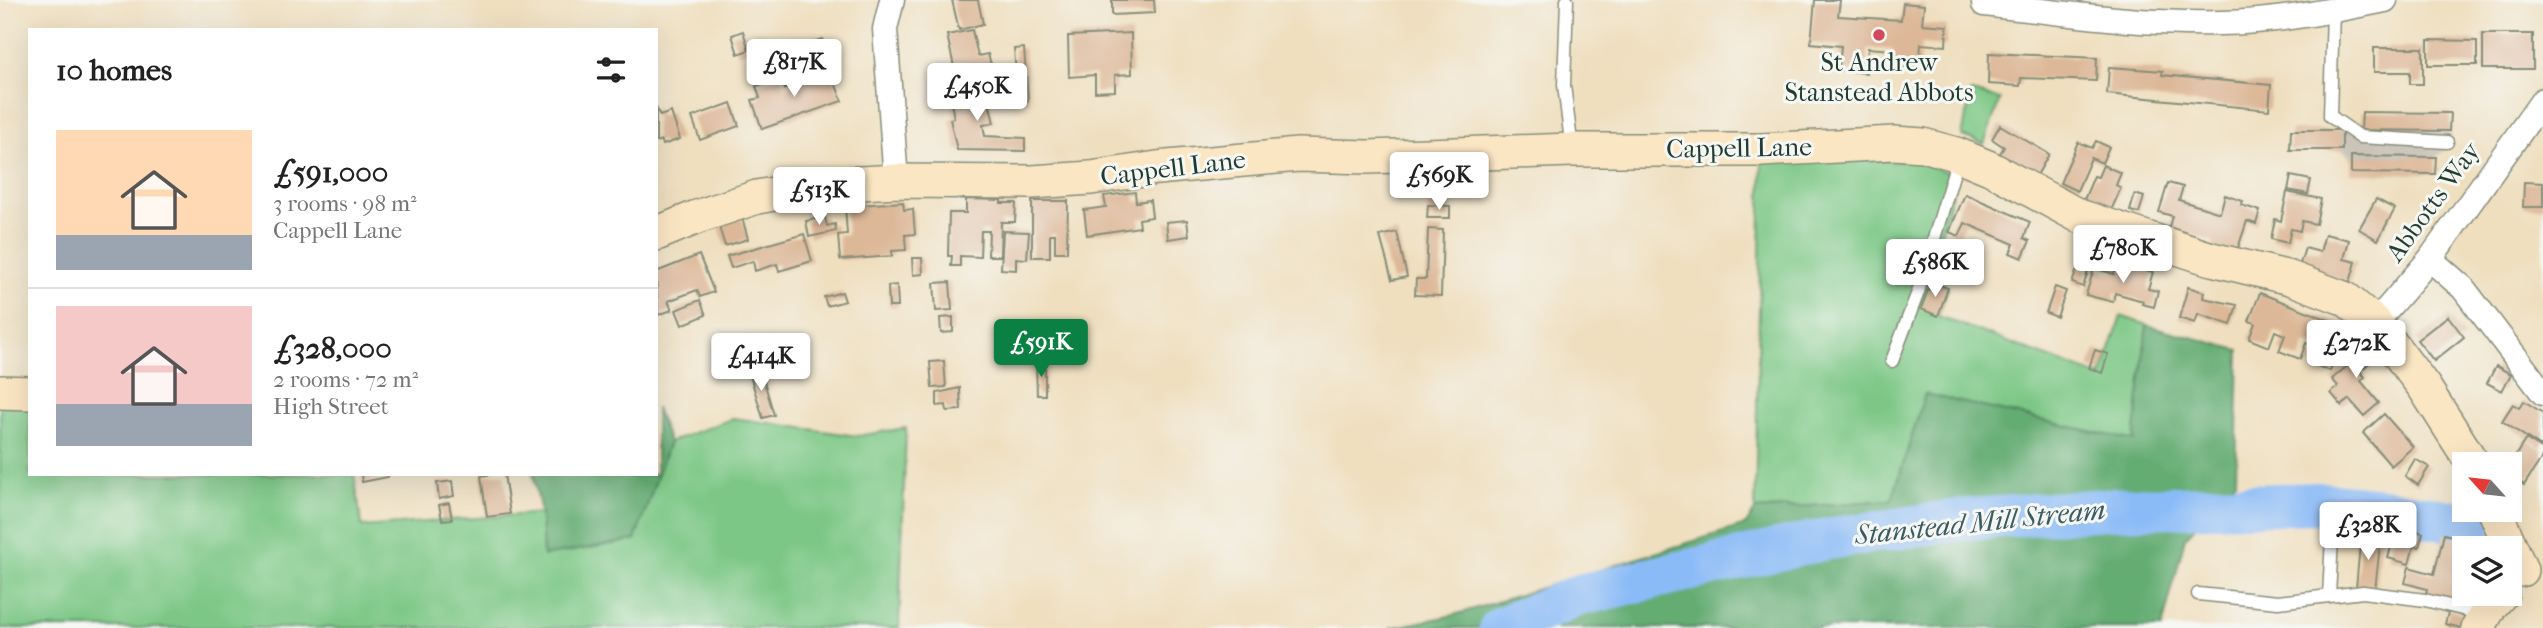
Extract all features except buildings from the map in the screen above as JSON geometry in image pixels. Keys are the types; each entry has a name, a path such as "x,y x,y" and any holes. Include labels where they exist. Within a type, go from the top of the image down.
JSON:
{"street":[{"path":"892,0 885,29 896,181"},
{"path":"1984,4 2103,18 2220,23 2311,15 2385,0"},
{"name":"Abbotts Way","path":"2375,323 2430,259 2540,110"},
{"name":"Cappell Lane","path":"658,233 757,197 825,186 896,181 1044,181 1298,155 1367,157 1572,150 1762,150 1894,143 1923,145 1959,155 1990,168 2079,216 2208,258 2290,278 2346,299 2375,323 2424,387 2465,452"},
{"path":"2430,259 2463,288 2543,393"},
{"path":"0,392 28,393"}],"lane":[{"path":"1567,0 1564,85 1572,150"},
{"path":"2333,10 2330,116 2360,138 2447,142"},
{"path":"1892,361 1918,292 1959,155"},
{"path":"2329,596 2332,538"},
{"path":"2198,594 2278,603 2363,592 2413,598 2462,609 2471,606"}],"shaded area":[{"path":"2362,112 2450,113 2451,144 2436,157 2435,174 2351,173 2351,156 2342,150 2290,150 2291,130 2361,130"}],"green space":[{"path":"1971,92 2000,99 1984,144 1962,136"},
{"path":"1762,158 1910,160 1957,175 1935,255 1931,281 1948,288 1938,316 2101,377 2121,316 2147,325 2134,441 1925,394 1892,500 1755,510"},
{"path":"2147,325 2239,350 2236,481 2185,538 2162,628 1390,628 1454,615 1746,525 1755,510 1892,500 1925,394 2134,441"},
{"path":"28,402 28,476 354,476 362,527 541,513 543,555 635,540 669,442 734,418 857,436 906,428 899,628 0,628 0,404"},
{"path":"658,413 669,442 658,474"},
{"path":"533,476 657,476 635,540 543,556 541,513"}],"waterway":[{"name":"Stanstead Mill Stream","path":"1500,628 1579,595 1827,539 1958,520 2106,509 2320,503 2383,509 2472,525"}],"place":[{"name":"St Andrew Stanstead Abbots","path":"1879,35"}]}
